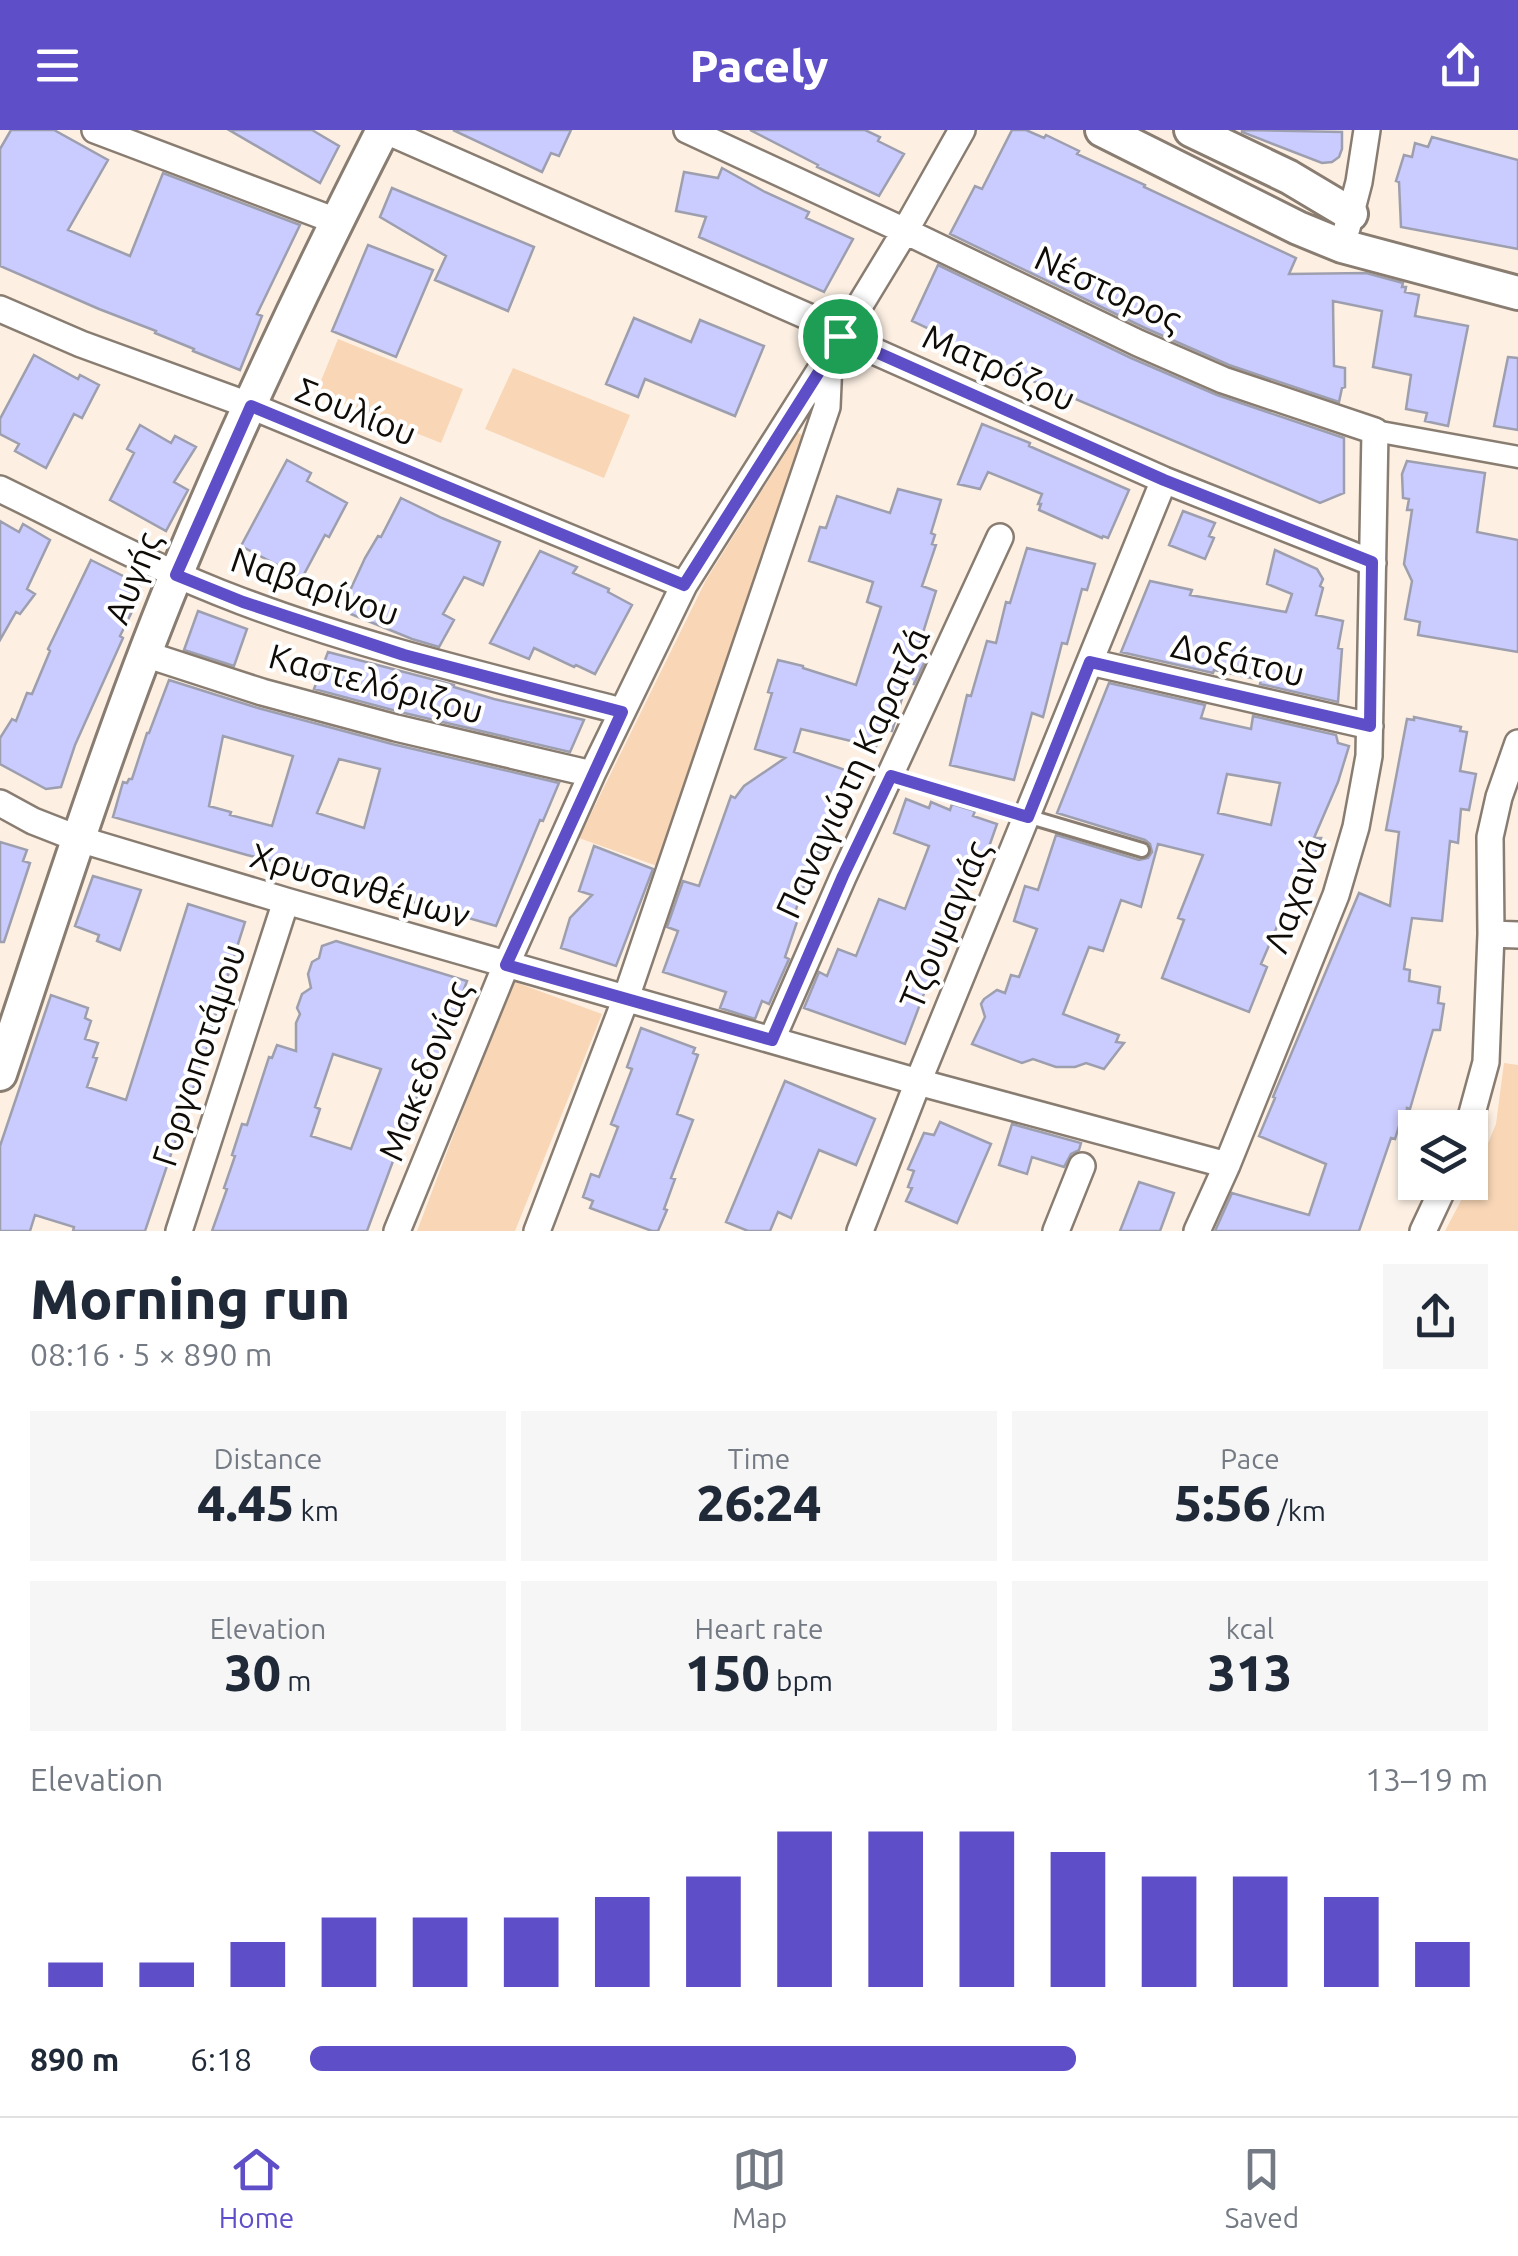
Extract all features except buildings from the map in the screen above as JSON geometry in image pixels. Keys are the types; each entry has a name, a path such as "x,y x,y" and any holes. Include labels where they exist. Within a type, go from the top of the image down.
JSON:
{"street":[{"path":"96,130 336,221"},
{"name":"Αυγής","path":"0,1074 79,839 176,575 336,221 384,130"},
{"name":"Ματρόζου","path":"384,130 824,324 834,346 1372,562"},
{"name":"Νέστορος","path":"687,130 1138,344 1223,380 1375,431 1518,457"},
{"name":"Μακεδονίας","path":"397,1231 506,965 592,774 684,585 905,231 962,130"},
{"path":"1102,130 1342,246 1518,294"},
{"path":"1191,130 1289,177 1350,214"},
{"path":"1342,246 1368,130"},
{"name":"Σουλίου","path":"0,310 80,344 251,406 684,585"},
{"name":"Μακεδονίας","path":"536,1231 626,998 827,407 834,346"},
{"name":"Λαχανά","path":"1197,1231 1336,894 1356,827 1369,756 1375,431"},
{"name":"Τζουμαγιάς","path":"860,1231 1164,480"},
{"name":"Ναβαρίνου","path":"0,489 176,575 243,602 404,655 622,712"},
{"name":"Παναγιώτη Καρατζά","path":"772,1040 843,876 1000,537"},
{"name":"Καστελόριζου","path":"145,654 262,692 396,728 592,774"},
{"name":"Δοξάτου","path":"1090,662 1370,726"},
{"path":"1475,1110 1486,1062 1490,837 1498,796 1514,768 1518,743"},
{"name":"Χρυσανθέμων","path":"0,802 33,821 79,839 286,901 918,1082 1227,1164"},
{"name":"Γοργοποτάμου","path":"179,1231 286,901"},
{"path":"1491,934 1518,935"},
{"path":"1056,1231 1082,1166"},
{"path":"1422,1231 1437,1200"}],"lane":[{"path":"891,776 1142,850"}],"shaded area":[{"path":"338,339 463,389 441,443 316,393"},
{"path":"513,368 630,415 604,478 485,429"},
{"path":"798,433 802,435 660,867 579,838 706,580"},
{"path":"512,981 602,1014 515,1231 417,1231"},
{"path":"1504,1063 1518,1065 1518,1231 1445,1231 1461,1200 1488,1200 1488,1143 1496,1124"}],"route":[{"path":"840,336 1164,480 1372,562 1370,726 1090,662 1028,817 891,776 772,1040 506,965 622,712 404,655 243,602 176,575 251,406 684,585 840,336"}]}
